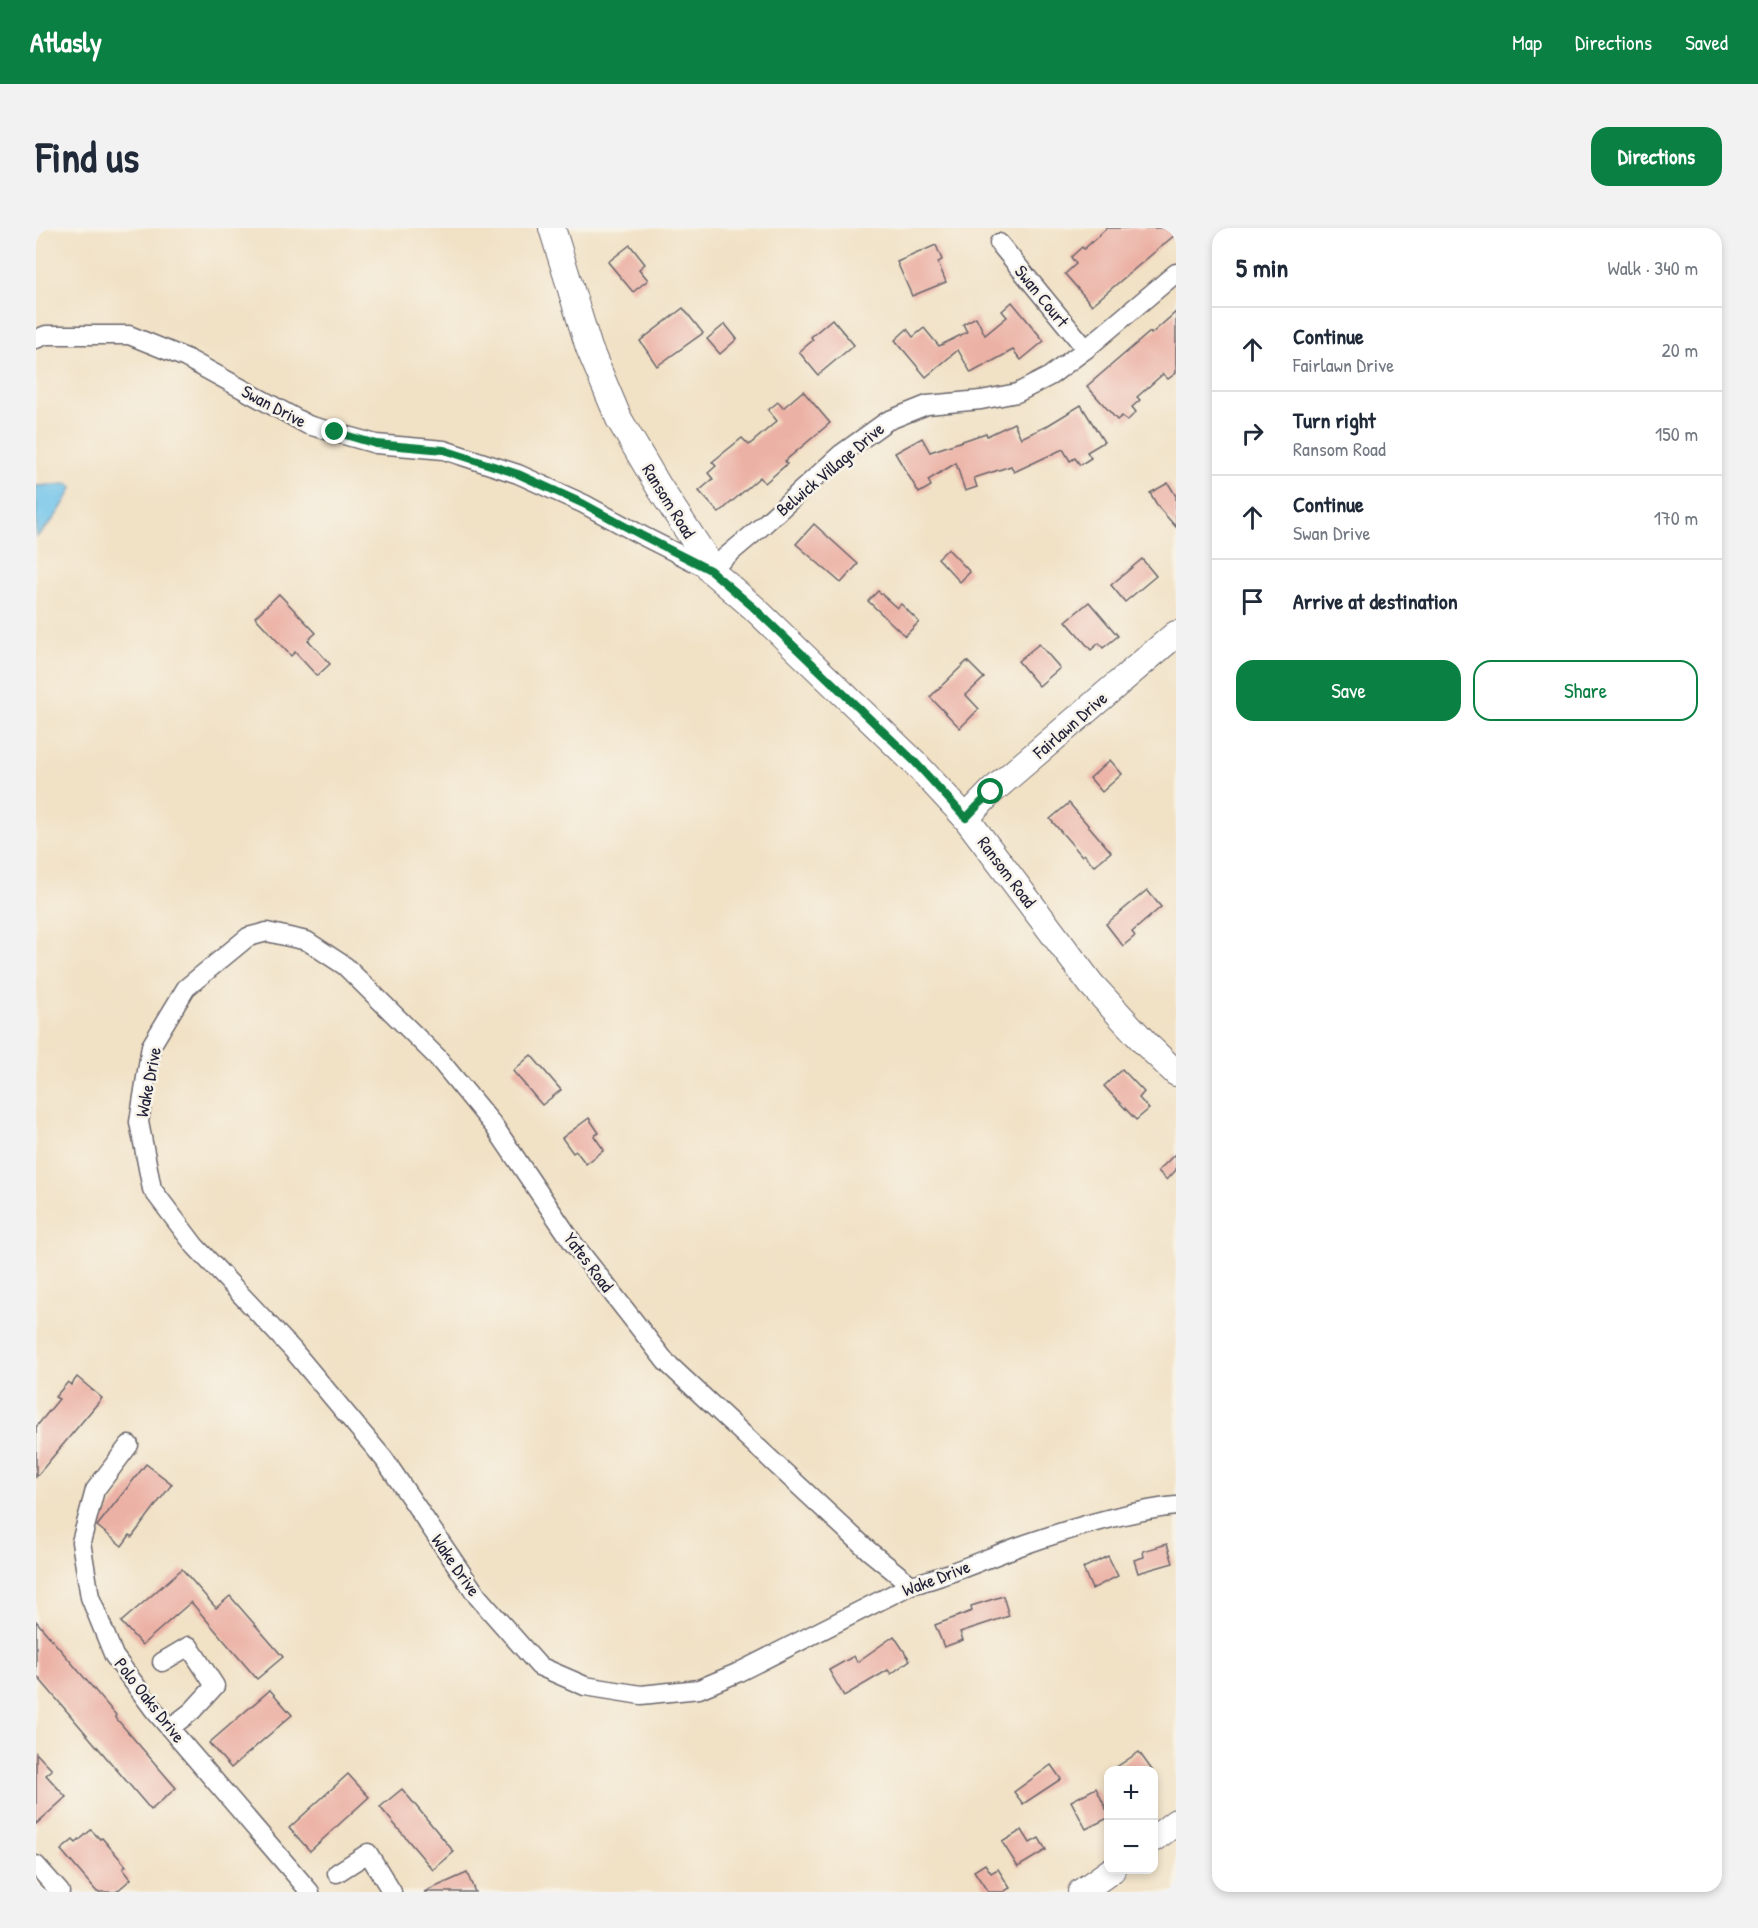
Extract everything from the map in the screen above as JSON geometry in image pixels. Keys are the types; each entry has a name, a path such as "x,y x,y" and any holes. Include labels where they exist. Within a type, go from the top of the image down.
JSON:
{"street":[{"name":"Ransom Road","path":"552,228 589,348 619,419 659,487 703,554 710,570 753,607 906,754 966,818 1091,984 1176,1073"},
{"name":"Swan Court","path":"999,243 1086,349"},
{"name":"Belwick Village Drive","path":"710,570 842,454 887,421 927,405 981,400 1017,393 1050,376 1086,349 1176,273"},
{"name":"Swan Drive","path":"36,339 46,335 129,335 186,358 308,425 376,444 444,450 518,474 584,504 710,570"},
{"name":"Fairlawn Drive","path":"966,818 991,792 1176,634"},
{"name":"Wake Drive","path":"279,935 267,932 248,937 186,988 151,1046 139,1122 152,1189 195,1246 292,1349 384,1459 478,1597 539,1666 585,1686 641,1695 699,1689 737,1673 911,1586 1058,1534 1150,1508 1176,1506"},
{"name":"Yates Road","path":"279,935 307,941 345,966 438,1058 494,1126 573,1243 666,1362 868,1551 911,1586"},
{"name":"Polo Oaks Drive","path":"129,1445 95,1490 81,1542 90,1597 114,1656 170,1728 310,1892"},
{"path":"162,1662 189,1646 215,1686 192,1711 170,1728"},
{"path":"1158,1836 1176,1822"},
{"path":"337,1873 368,1853 392,1892"},
{"path":"36,1865 60,1892"},
{"path":"1081,1892 1105,1874"}],"water":[{"path":"69,484 72,488 61,508 47,527 36,537 36,486"}],"building":[{"path":"1107,228 1176,228 1176,234 1092,305 1065,274 1076,264 1071,257 1082,247 1084,249"},
{"path":"630,245 645,264 639,269 648,280 633,292 608,262"},
{"path":"936,245 942,260 938,262 946,282 912,296 897,262"},
{"path":"1012,302 1044,341 1021,360 1013,350 971,373 958,350 926,377 895,340 907,329 913,337 924,328 939,346 967,332 963,324 976,317 985,335 1007,317 1002,311"},
{"path":"683,308 703,333 657,366 640,341"},
{"path":"1176,312 1176,373 1168,379 1163,374 1137,397 1140,400 1132,407 1136,412 1127,421 1122,416 1117,420 1087,386"},
{"path":"832,319 854,345 818,375 799,352 813,340 811,337"},
{"path":"725,324 737,339 720,354 707,339"},
{"path":"803,391 830,423 785,461 787,464 765,483 760,477 719,513 699,491 713,479 708,473 716,466 712,462 742,438 749,445 777,421 768,410 778,402 783,408"},
{"path":"1081,405 1104,442 1087,452 1091,458 1080,465 1075,458 1070,461 1063,449 1014,472 1011,466 974,478 977,487 965,491 956,463 928,480 931,486 919,493 895,453 922,438 930,452 986,433 987,436 1014,423 1021,438 1045,427"},
{"path":"1168,483 1176,496 1176,527 1159,508 1150,493"},
{"path":"814,524 858,564 841,583 796,544"},
{"path":"948,549 970,572 960,582 938,558"},
{"path":"1142,559 1156,576 1125,602 1111,585"},
{"path":"878,591 897,608 901,604 919,622 905,636 868,601"},
{"path":"279,594 316,633 308,640 330,664 317,676 295,652 291,656 255,617"},
{"path":"1089,602 1118,636 1103,648 1099,643 1091,650 1066,621"},
{"path":"1039,644 1060,668 1039,686 1018,661"},
{"path":"967,661 984,678 966,695 979,709 960,728 930,697"},
{"path":"1110,760 1122,774 1102,792 1090,778"},
{"path":"1069,803 1111,852 1094,866 1084,854 1082,856 1050,819"},
{"path":"1147,890 1161,907 1132,932 1135,936 1123,946 1106,924"},
{"path":"531,1055 561,1090 542,1105 513,1071"},
{"path":"1122,1069 1144,1092 1139,1098 1149,1109 1136,1120 1104,1086"},
{"path":"589,1118 599,1133 594,1136 604,1150 586,1164 576,1151 573,1153 562,1138"},
{"path":"1176,1153 1176,1170 1167,1180 1158,1171"},
{"path":"77,1377 102,1398 36,1477 36,1427 59,1399 55,1397 68,1382 71,1385"},
{"path":"146,1464 172,1484 132,1537 130,1535 122,1546 97,1526"},
{"path":"1167,1544 1173,1563 1138,1573 1134,1560 1144,1557 1143,1551"},
{"path":"1108,1556 1118,1576 1092,1589 1083,1568"},
{"path":"182,1569 216,1608 230,1596 283,1657 257,1679 191,1602 142,1645 121,1622"},
{"path":"1003,1596 1009,1616 960,1632 963,1640 944,1647 935,1625 972,1611 971,1606"},
{"path":"36,1621 176,1788 151,1810 36,1675"},
{"path":"894,1636 910,1660 891,1674 888,1670 844,1696 829,1670 854,1656 857,1662"},
{"path":"270,1690 292,1715 231,1768 209,1743"},
{"path":"1139,1752 1149,1766 1118,1766"},
{"path":"36,1753 52,1770 46,1775 66,1797 36,1824"},
{"path":"1051,1765 1061,1779 1023,1804 1014,1792"},
{"path":"348,1774 369,1797 310,1851 289,1828"},
{"path":"1096,1788 1104,1805 1104,1820 1086,1829 1071,1801"},
{"path":"402,1789 454,1852 433,1870 380,1807"},
{"path":"91,1830 100,1839 102,1838 126,1866 123,1869 131,1879 116,1892 97,1892 61,1850 73,1840 76,1843"},
{"path":"1022,1830 1030,1843 1039,1838 1046,1850 1018,1867 1002,1842"},
{"path":"985,1864 991,1873 998,1869 1010,1888 1003,1892 988,1892 974,1871"},
{"path":"467,1873 475,1892 424,1892"}],"route":[{"path":"335,432 376,444 444,450 518,474 584,504 697,562 710,570 753,607 914,761 966,818 991,792"}]}
